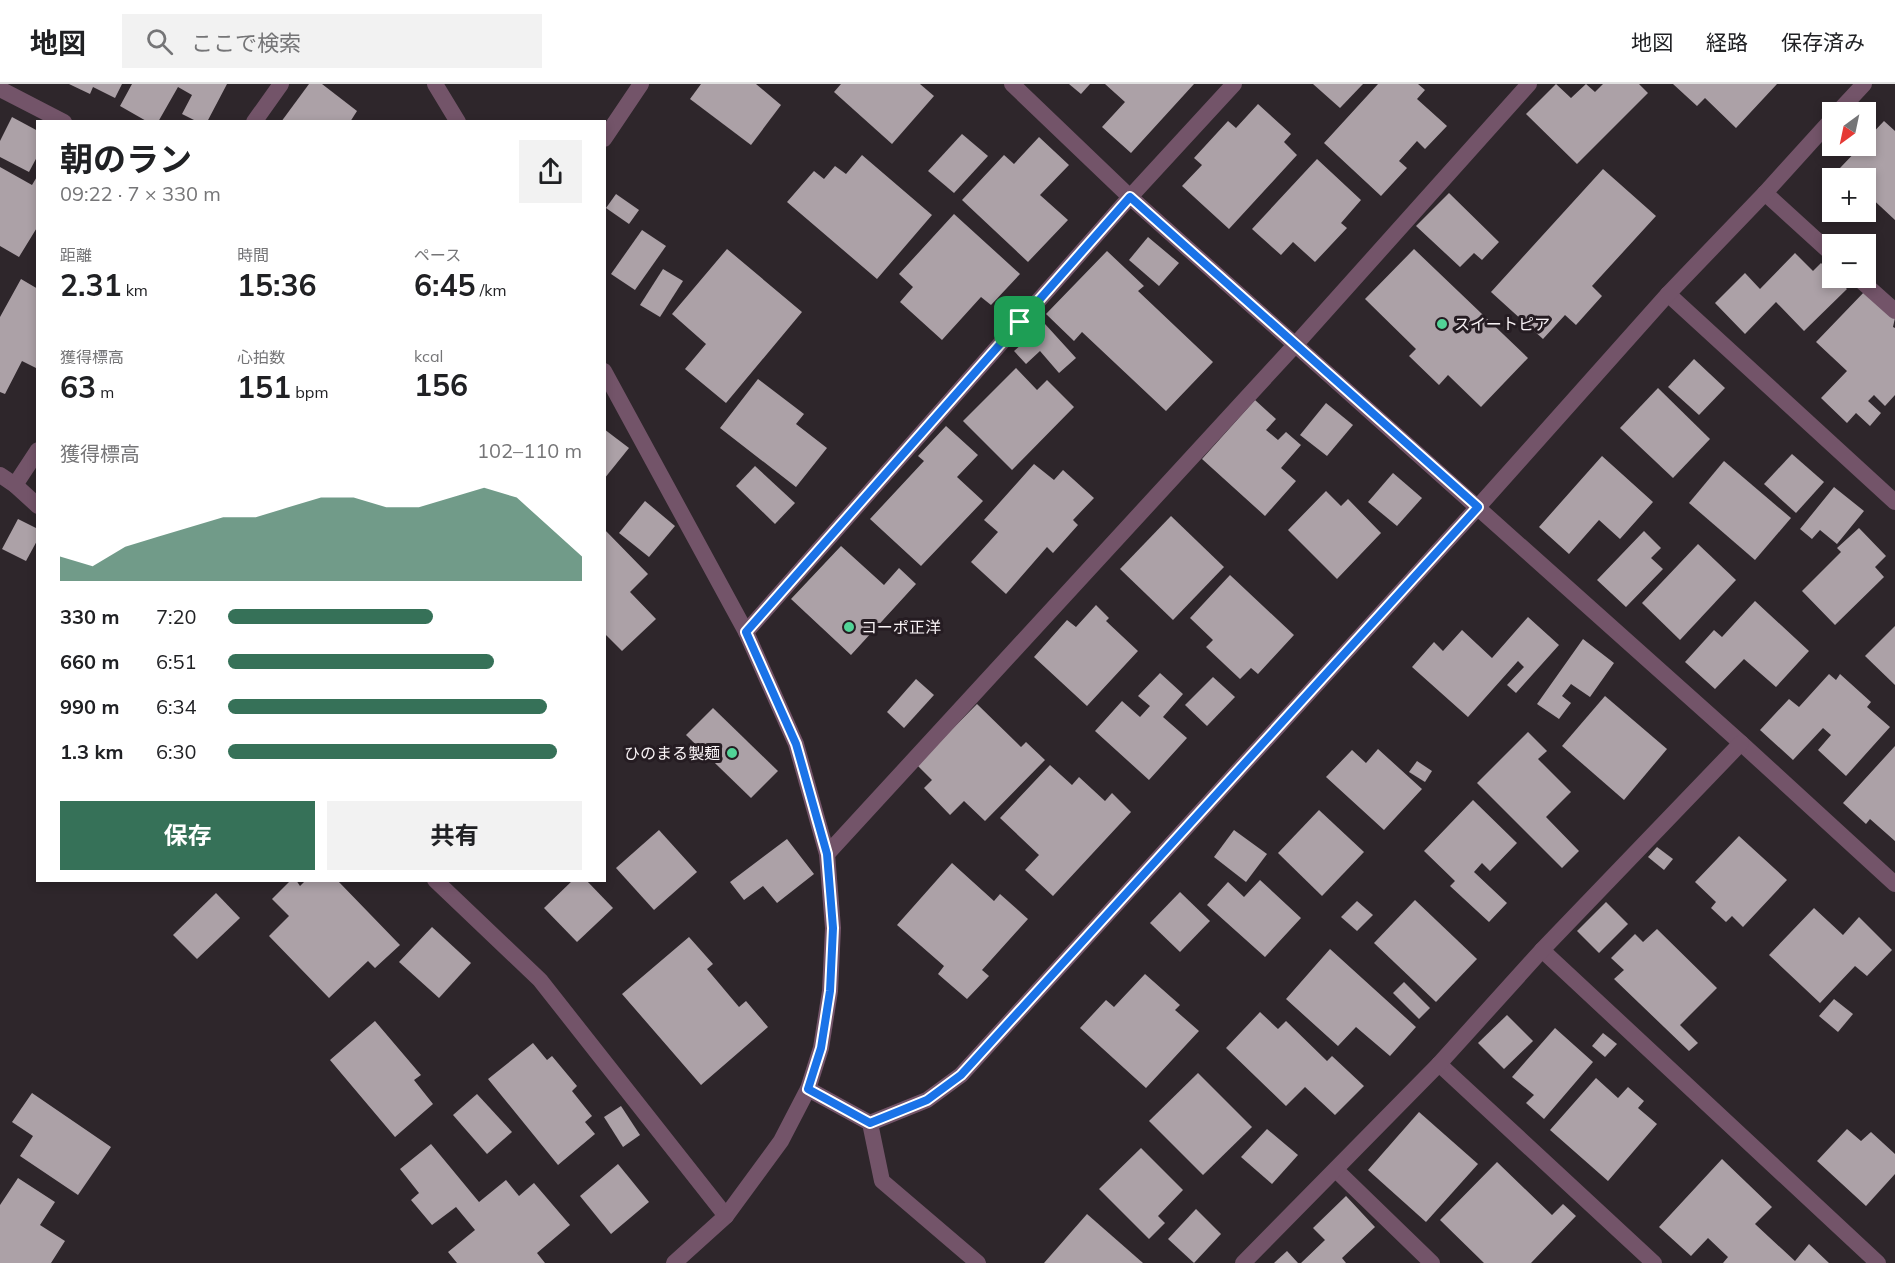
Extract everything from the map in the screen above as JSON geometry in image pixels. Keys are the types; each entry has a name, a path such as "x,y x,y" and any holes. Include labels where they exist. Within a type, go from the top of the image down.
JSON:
{"street":[{"path":"255,120 281,84"},
{"path":"435,84 457,120"},
{"path":"606,136 641,84"},
{"path":"1012,84 1130,197 1741,743 1895,884"},
{"path":"746,632 1130,197 1234,84"},
{"path":"827,854 1296,344 1529,84"},
{"path":"1847,102 1864,84"},
{"path":"4,88 60,120"},
{"path":"870,1123 927,1100 961,1075 1478,507 1668,294 1822,130"},
{"path":"1765,193 1822,245"},
{"path":"1869,288 1895,311"},
{"path":"1668,294 1895,502"},
{"path":"606,374 746,632 796,744 827,854 833,928 830,991 821,1048 808,1089 781,1141 726,1216 674,1263"},
{"path":"15,485 36,453"},
{"path":"0,475 36,504"},
{"path":"1243,1263 1440,1064 1542,950 1741,743"},
{"path":"437,882 540,980 726,1216"},
{"path":"1542,950 1878,1263"},
{"path":"1440,1064 1654,1263"},
{"path":"808,1089 870,1123 882,1181 978,1263"},
{"path":"1336,1170 1432,1263"}],"building":[{"path":"69,84 122,84 115,98 93,87 90,94"},
{"path":"132,84 227,84 208,120 194,120 182,114 192,95 178,87 159,120 144,120 120,106"},
{"path":"309,84 322,84 357,111 351,120 282,120"},
{"path":"701,84 756,84 781,105 751,145 690,99"},
{"path":"841,84 920,84 934,96 892,144 834,92"},
{"path":"1069,84 1090,84 1081,94"},
{"path":"1105,84 1194,84 1131,153 1102,127 1125,102"},
{"path":"1313,84 1363,84 1340,108"},
{"path":"1378,84 1418,84 1425,90 1417,99 1447,126 1425,149 1417,141 1399,161 1407,168 1381,196 1324,143"},
{"path":"1556,84 1571,98 1586,84 1595,92 1603,84 1639,84 1648,93 1577,164 1526,114"},
{"path":"1673,84 1777,84 1736,128 1705,98 1697,106"},
{"path":"1258,104 1291,134 1284,142 1297,155 1229,229 1182,186 1202,165 1194,158 1228,121 1236,128"},
{"path":"12,117 36,130 36,159 29,172 0,157 0,141"},
{"path":"1884,121 1895,131 1895,220 1876,202 1876,168 1840,168 1851,156 1876,156 1876,129"},
{"path":"962,134 988,156 954,193 928,171"},
{"path":"1039,137 1069,165 1040,195 1068,220 1028,262 962,200 1004,155 1014,164"},
{"path":"862,155 932,215 877,279 787,202 814,171 824,179 835,166 846,174"},
{"path":"1317,159 1361,200 1341,223 1347,228 1315,262 1293,242 1281,255 1252,229"},
{"path":"0,167 32,185 36,178 36,229 19,257 0,246"},
{"path":"1603,169 1656,216 1592,286 1602,296 1576,325 1565,315 1543,339 1491,292"},
{"path":"1449,193 1499,242 1482,260 1474,253 1460,267 1416,226"},
{"path":"616,194 639,210 629,224 606,208"},
{"path":"954,214 1020,274 991,305 981,297 942,340 900,302 913,287 899,274"},
{"path":"642,230 666,246 635,290 611,274"},
{"path":"1148,237 1179,263 1159,286 1129,260"},
{"path":"727,249 802,312 726,403 685,369 706,344 672,314"},
{"name":"スイートピア","path":"1414,249 1528,358 1481,407 1448,375 1439,385 1409,356 1416,349 1365,299"},
{"path":"1107,251 1144,286 1138,291 1213,362 1166,411 1082,332 1074,341 1046,314"},
{"path":"1795,253 1813,271 1822,264 1822,288 1847,289 1804,331 1776,302 1745,334 1715,303 1745,273 1760,289"},
{"path":"663,269 683,281 660,317 640,305"},
{"path":"21,279 36,288 36,368 22,361 5,394 0,392 0,317"},
{"path":"1866,290 1895,318 1893,327 1895,328 1895,395 1885,406 1874,395 1868,401 1881,413 1870,426 1856,413 1847,423 1821,398 1847,371 1816,342"},
{"path":"1045,324 1076,358 1059,373 1040,351 1026,364 1014,351"},
{"path":"1694,359 1725,388 1699,415 1668,387"},
{"path":"1016,368 1037,390 1047,380 1074,407 1012,470 963,421"},
{"path":"758,379 804,414 796,424 827,448 796,487 720,428"},
{"path":"1658,388 1710,439 1673,478 1620,428"},
{"path":"1255,400 1276,419 1266,430 1278,440 1286,432 1301,445 1281,468 1296,481 1265,516 1202,459"},
{"path":"1326,403 1353,425 1327,456 1300,435"},
{"path":"946,426 978,455 957,477 983,501 921,566 870,519 924,461 918,456"},
{"path":"606,431 629,448 606,477"},
{"path":"1792,454 1824,482 1796,513 1764,484"},
{"path":"1602,456 1653,502 1620,539 1599,520 1569,554 1539,527"},
{"path":"1724,461 1791,518 1755,560 1689,503"},
{"path":"1034,464 1054,480 1063,470 1094,498 1073,520 1078,525 1053,553 1047,547 1006,594 971,562 998,532 984,520"},
{"path":"755,466 795,503 775,524 736,486"},
{"path":"1393,473 1422,498 1397,526 1368,502"},
{"path":"1834,487 1864,511 1837,544 1820,530 1812,539 1800,529"},
{"path":"1326,491 1341,506 1348,499 1381,533 1337,579 1288,530"},
{"path":"645,501 675,526 649,557 619,533"},
{"path":"1171,516 1224,567 1173,620 1120,569"},
{"path":"18,519 36,528 36,543 26,561 2,549"},
{"path":"1859,528 1886,556 1875,567 1884,577 1835,625 1802,591 1841,552 1837,548"},
{"path":"606,531 648,574 630,592 656,619 622,651 606,635"},
{"path":"1644,531 1661,548 1651,558 1663,569 1626,607 1597,580"},
{"path":"1698,544 1736,580 1680,640 1642,603"},
{"name":"コーポ正洋","path":"841,546 884,585 899,568 916,584 851,655 791,599"},
{"path":"1230,575 1294,635 1258,674 1251,668 1240,679 1206,647 1213,640 1190,618"},
{"path":"1755,601 1809,651 1776,687 1744,659 1715,689 1685,662 1714,630 1722,637"},
{"path":"1096,605 1109,618 1106,621 1138,651 1087,706 1034,657 1067,620 1076,627"},
{"path":"1528,617 1559,645 1516,693 1507,685 1524,667 1518,661 1468,717 1412,667 1434,642 1443,651 1462,630 1492,658"},
{"path":"1895,626 1895,685 1865,656"},
{"path":"1583,639 1614,663 1590,697 1571,684 1562,696 1571,703 1559,719 1537,704"},
{"path":"1160,673 1183,694 1163,717 1187,738 1149,780 1095,731 1122,701 1140,717 1150,706 1138,696"},
{"path":"1829,674 1836,680 1840,674 1871,702 1867,707 1890,727 1846,776 1818,750 1831,735 1823,728 1793,760 1760,730 1789,699 1799,707"},
{"path":"1213,677 1235,697 1207,726 1185,705"},
{"path":"916,679 934,695 904,728 887,712"},
{"path":"1605,696 1667,749 1624,800 1562,746"},
{"path":"977,704 1021,747 1026,742 1045,760 985,821 964,801 950,815 924,788 932,780 917,765"},
{"name":"ひのまる製麺","path":"713,708 778,771 751,798 686,735"},
{"path":"1528,732 1547,751 1538,759 1571,792 1546,817 1579,851 1562,868 1477,783"},
{"path":"1895,746 1895,841 1870,819 1866,824 1843,803"},
{"path":"1378,749 1422,789 1384,830 1326,777 1352,750 1366,763"},
{"path":"1417,761 1432,771 1425,782 1409,772"},
{"path":"1050,765 1072,785 1079,777 1105,801 1112,793 1131,812 1053,896 1025,870 1039,855 1000,818"},
{"path":"1473,800 1517,843 1490,871 1482,863 1474,872 1507,903 1489,922 1450,886 1455,881 1424,851"},
{"path":"1319,810 1364,852 1322,896 1278,853"},
{"path":"659,830 697,872 654,910 616,868"},
{"path":"1234,830 1267,854 1246,882 1214,857"},
{"path":"1739,836 1787,880 1743,927 1732,916 1726,922 1711,908 1716,902 1695,882"},
{"path":"787,839 814,874 777,903 763,886 744,900 730,882"},
{"path":"1657,847 1673,859 1664,870 1648,857"},
{"path":"952,863 994,901 1000,894 1028,919 982,970 989,976 967,999 938,974 944,966 897,925"},
{"path":"1260,880 1301,918 1265,957 1207,905 1228,882 1244,897"},
{"path":"289,882 297,882 300,886 304,882 339,882 400,945 375,968 368,961 329,998 269,936 289,916 272,899"},
{"path":"571,882 588,882 613,908 577,942 544,908"},
{"path":"1180,892 1210,921 1180,952 1150,923"},
{"path":"216,893 240,918 197,959 173,935"},
{"path":"1415,900 1477,959 1436,1002 1374,943"},
{"path":"1357,901 1373,915 1357,931 1341,917"},
{"path":"1606,902 1628,924 1599,953 1577,931"},
{"path":"1814,908 1843,935 1859,917 1892,950 1867,976 1855,966 1820,1003 1769,955"},
{"path":"432,927 471,963 439,998 399,962"},
{"path":"1657,929 1717,988 1680,1025 1698,1043 1689,1051 1614,979 1624,970 1611,958 1635,934 1643,942"},
{"path":"689,937 713,964 707,969 739,1007 746,1001 768,1027 701,1085 622,994"},
{"path":"1330,949 1416,1027 1390,1056 1356,1027 1338,1046 1286,999"},
{"path":"1145,974 1180,1005 1175,1010 1199,1031 1146,1088 1080,1028 1106,1000 1114,1007"},
{"path":"1404,982 1430,1008 1419,1019 1393,993"},
{"path":"1834,999 1853,1014 1838,1032 1819,1016"},
{"path":"1260,1012 1278,1029 1286,1021 1327,1061 1332,1056 1364,1086 1335,1115 1305,1087 1286,1106 1226,1048"},
{"path":"1507,1015 1533,1041 1504,1069 1478,1043"},
{"path":"375,1021 421,1075 414,1080 433,1104 395,1137 330,1060"},
{"path":"1555,1028 1593,1062 1544,1119 1526,1103 1534,1095 1512,1077"},
{"path":"1603,1033 1617,1044 1605,1057 1592,1046"},
{"path":"533,1043 547,1060 552,1056 577,1086 572,1091 592,1116 585,1122 595,1134 558,1165 488,1079"},
{"path":"1198,1073 1252,1127 1203,1175 1149,1121"},
{"path":"1596,1078 1618,1098 1628,1087 1644,1101 1638,1108 1657,1124 1608,1181 1550,1130"},
{"path":"32,1093 111,1147 78,1195 20,1156 33,1136 12,1122"},
{"path":"477,1094 512,1132 487,1154 453,1115"},
{"path":"621,1106 640,1135 623,1147 604,1117"},
{"path":"1419,1112 1478,1164 1426,1222 1368,1170"},
{"path":"1267,1129 1298,1155 1272,1184 1241,1157"},
{"path":"1847,1129 1861,1141 1871,1132 1895,1154 1895,1174 1866,1206 1817,1161"},
{"path":"431,1144 479,1202 506,1180 519,1196 534,1183 570,1225 537,1253 545,1263 457,1263 448,1252 475,1230 456,1207 432,1225 411,1200 419,1193 400,1169"},
{"path":"1141,1148 1183,1190 1158,1216 1165,1223 1149,1239 1099,1189"},
{"path":"1722,1159 1772,1207 1755,1224 1795,1261 1809,1244 1829,1263 1723,1263 1728,1257 1708,1238 1691,1256 1659,1227"},
{"path":"1497,1162 1552,1215 1563,1204 1576,1216 1531,1263 1484,1263 1440,1220"},
{"path":"618,1164 649,1202 611,1234 580,1196"},
{"path":"18,1178 55,1202 40,1225 65,1241 51,1263 0,1263 0,1205"},
{"path":"1346,1196 1375,1227 1342,1258 1346,1263 1301,1263 1325,1240 1313,1228"},
{"path":"1196,1209 1221,1234 1194,1263 1168,1239"},
{"path":"1087,1214 1143,1263 1044,1263"},
{"path":"1287,1251 1298,1263 1274,1263"}],"place":[{"name":"スイートピア","path":"1442,324"},
{"name":"コーポ正洋","path":"849,627"},
{"name":"ひのまる製麺","path":"732,753"}],"route":[{"path":"1130,197 1478,507 961,1075 927,1100 870,1123 808,1089 821,1048 830,991 833,928 827,854 796,744 746,632 1020,322 1130,197"}]}
